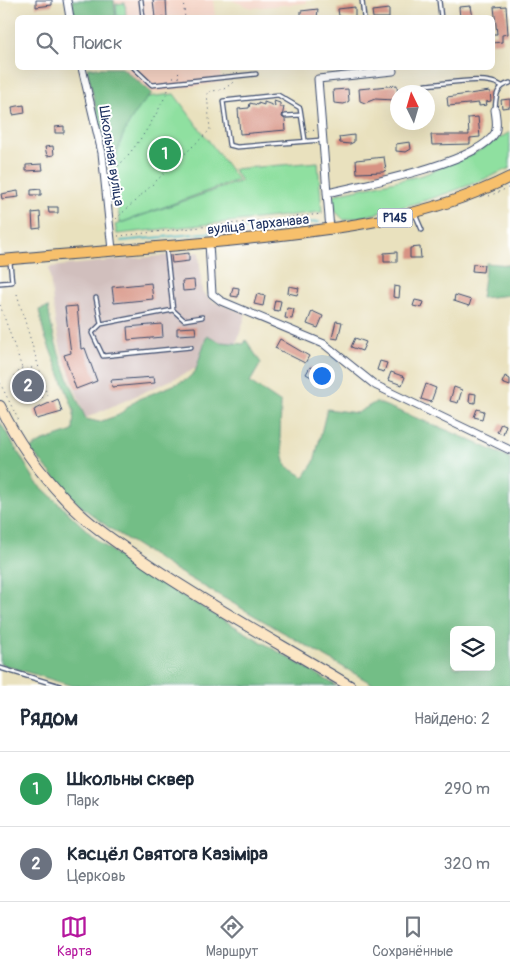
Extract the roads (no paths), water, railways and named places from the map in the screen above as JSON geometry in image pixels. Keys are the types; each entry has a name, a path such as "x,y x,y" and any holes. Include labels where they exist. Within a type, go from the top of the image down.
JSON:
{"main road":[{"name":"вуліца Тарханава","path":"5,259 209,243 330,230 415,213 454,201 510,177"}],"street":[{"path":"67,0 70,15"},
{"name":"Школьная вуліца","path":"83,70 96,122 105,178 112,250"},
{"path":"330,230 318,79 393,71"},
{"path":"327,193 424,170 479,147 493,135 497,128 495,110"},
{"path":"209,243 212,294 221,300 324,344 375,385 510,450"},
{"path":"0,406 17,439 46,478 65,500 106,536 171,580 350,686"}],"lane":[{"path":"141,0 143,15"},
{"path":"362,0 364,15"},
{"path":"439,0 441,15"},
{"path":"136,70 152,85 256,74"},
{"path":"425,85 480,80 494,81 502,86"},
{"path":"495,110 496,93 502,86 510,84"},
{"path":"304,140 300,108 278,95 223,101 228,145 237,148 304,140 323,140"},
{"path":"284,116 301,115"},
{"path":"415,213 422,230"},
{"path":"166,246 173,310 184,320 202,317"},
{"path":"0,283 12,282 5,259"},
{"path":"96,298 101,324"},
{"path":"173,310 101,324 92,333 103,356 191,347"},
{"path":"0,668 60,686"}],"waterway":[{"path":"121,241 319,222"}],"place":[{"name":"Школьны сквер","path":"165,154"},
{"name":"Касцёл Святога Казіміра","path":"28,386"}]}
